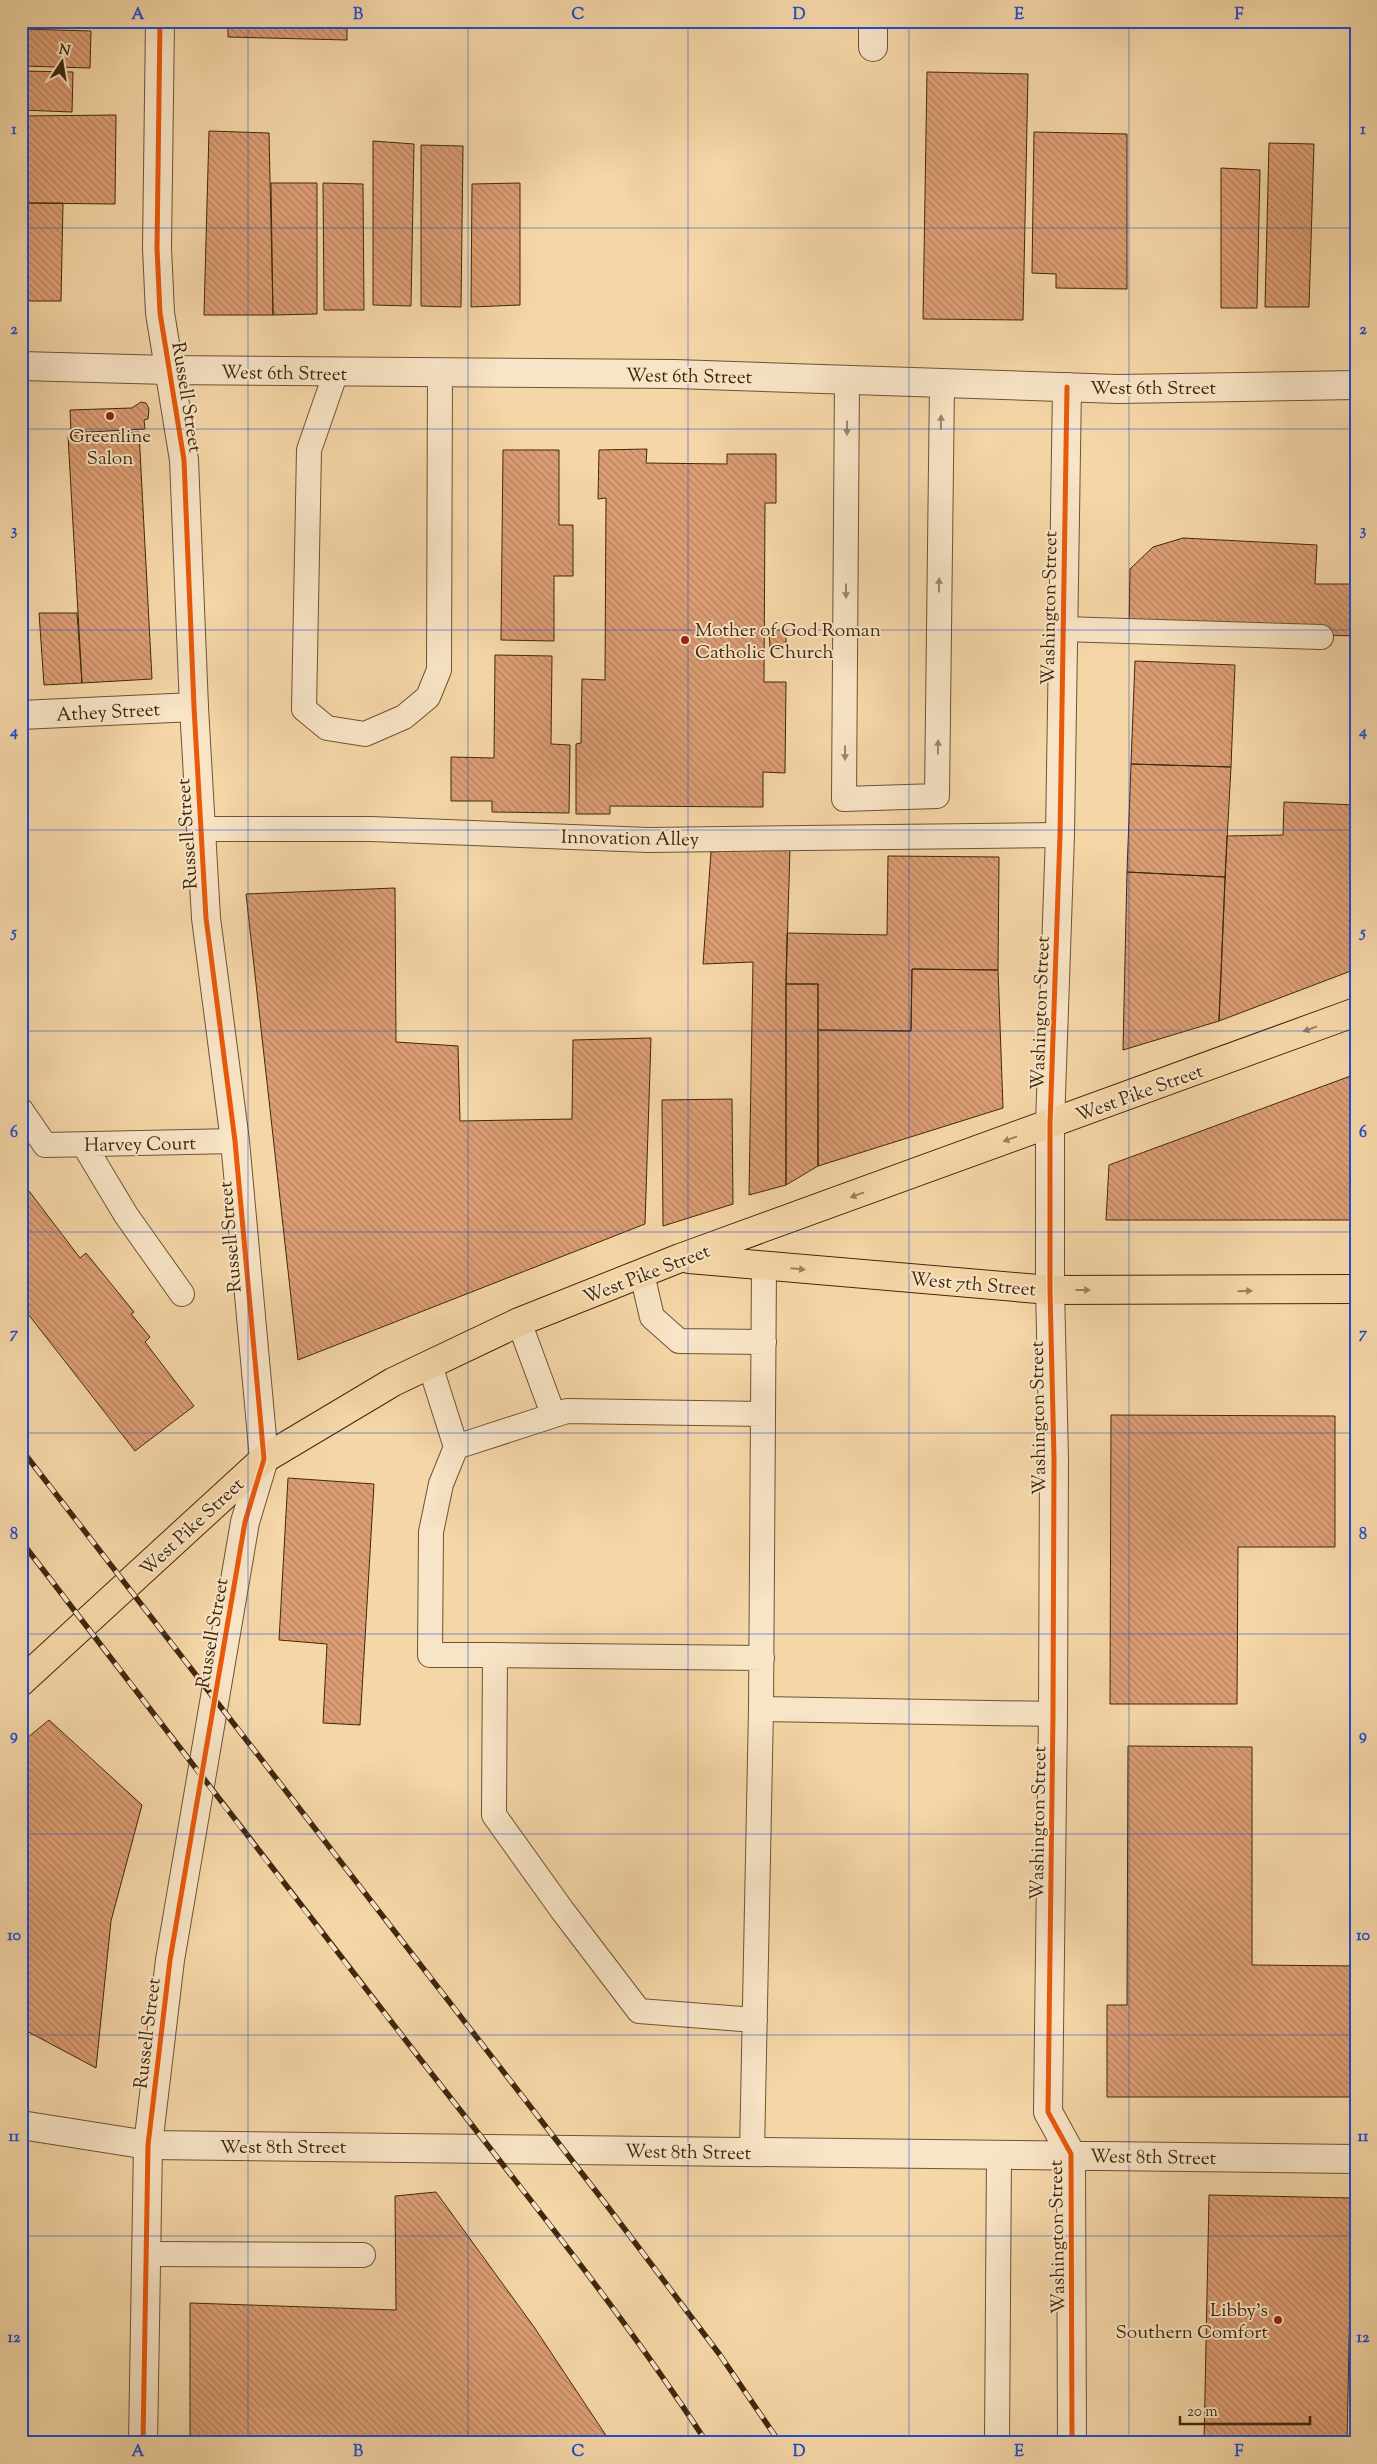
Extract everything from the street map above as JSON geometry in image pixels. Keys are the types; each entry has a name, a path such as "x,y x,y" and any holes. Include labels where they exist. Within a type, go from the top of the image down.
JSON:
{"main road":[{"name":"West Pike Street","path":"21,1682 264,1459 393,1382 519,1322 680,1258 1356,1012"},
{"name":"West 7th Street","path":"680,1258 1050,1290 1356,1290"}],"street":[{"name":"Russell Street","path":"143,2443 148,2145 171,1950 245,1522 264,1459 235,1141 206,918 194,707 184,460 160,313 157,248 160,21"},
{"name":"West 6th Street","path":"21,366 168,370 676,374 1118,389 1356,385"},
{"name":"Washington Street","path":"1067,387 1060,835 1050,1124 1050,1290 1054,1459 1048,2112 1072,2154 1072,2443"},
{"name":"Athey Street","path":"21,715 194,707"},
{"name":"West 8th Street","path":"21,2125 148,2145 752,2153 1072,2154 1356,2159"}],"lane":[{"path":"336,372 309,450 304,710 328,728 365,734 404,718 428,697 439,670 440,373"},
{"path":"847,380 844,799 937,796 942,383"},
{"path":"1063,630 1322,637"},
{"name":"Innovation Alley","path":"200,829 371,829 648,840 1060,835"},
{"name":"Harvey Court","path":"21,1110 45,1145 235,1141"},
{"path":"84,1145 126,1215 182,1294"},
{"path":"752,2153 762,1658 764,1266"},
{"path":"642,1274 652,1317 679,1341 764,1342"},
{"path":"519,1322 553,1414"},
{"path":"430,1364 456,1447 441,1484 432,1532 430,1656 762,1658"},
{"path":"456,1447 567,1411 763,1414"},
{"path":"495,1655 494,1814 562,1910 639,2011 755,2020"},
{"path":"761,1709 1053,1714"},
{"path":"997,2443 1000,2154"},
{"path":"146,2254 363,2255"}],"building":[{"path":"228,21 347,21 347,40 228,37"},
{"path":"21,29 91,31 90,68 21,66"},
{"path":"21,71 73,72 72,112 21,110"},
{"path":"927,72 1028,74 1023,320 923,319"},
{"path":"116,115 115,204 21,203 21,116"},
{"path":"209,131 269,133 273,315 204,315"},
{"path":"1034,132 1127,134 1127,289 1056,288 1056,274 1032,273"},
{"path":"373,141 414,144 411,306 373,305"},
{"path":"1269,143 1314,144 1309,307 1265,307"},
{"path":"421,145 463,146 461,307 421,306"},
{"path":"1221,168 1260,170 1257,308 1221,308"},
{"path":"271,183 317,183 317,314 273,315"},
{"path":"323,183 363,184 364,310 324,310"},
{"path":"520,183 520,305 471,307 472,184"},
{"path":"21,203 63,203 61,301 21,301"},
{"name":"Greenline Salon","path":"141,402 146,403 149,409 148,419 144,420 145,429 71,433 70,410 132,408"},
{"path":"139,432 152,679 82,683 68,436"},
{"name":"Mother of God Roman Catholic Church","path":"647,449 646,463 727,464 727,454 776,454 776,503 765,503 764,682 786,682 785,773 763,772 763,807 610,806 610,814 576,814 576,744 581,743 582,679 605,680 606,498 598,499 599,450"},
{"path":"503,450 559,450 559,525 573,525 573,576 554,576 554,641 501,640"},
{"path":"1183,538 1317,545 1315,584 1356,584 1356,636 1129,630 1130,569 1153,547"},
{"path":"39,613 77,613 82,683 44,685"},
{"path":"769,630 786,630 786,649 770,648"},
{"path":"495,655 552,656 551,744 570,745 569,813 492,812 492,801 451,801 451,757 494,758"},
{"path":"1135,661 1235,665 1231,767 1131,764"},
{"path":"1131,764 1231,767 1225,877 1127,872"},
{"path":"22,791 22,865 21,865"},
{"path":"1284,802 1356,805 1356,969 1219,1021 1227,836 1283,835"},
{"path":"790,848 786,984 786,1185 749,1195 753,962 703,964 711,852"},
{"path":"888,856 999,857 998,970 912,969 911,1031 818,1030 818,984 786,984 787,933 887,935"},
{"path":"1127,872 1225,877 1219,1021 1123,1050"},
{"path":"395,888 396,1042 458,1046 460,1121 572,1119 573,1040 651,1038 645,1224 298,1360 246,894"},
{"path":"912,969 998,970 1003,1108 818,1166 818,1030 911,1031"},
{"path":"786,984 818,984 818,1166 786,1185"},
{"path":"1356,1074 1356,1220 1106,1220 1109,1165"},
{"path":"732,1099 733,1204 663,1226 662,1100"},
{"path":"29,1191 80,1258 86,1253 134,1312 131,1314 150,1337 145,1342 194,1406 135,1451 21,1305 21,1197"},
{"path":"1111,1415 1335,1416 1335,1547 1238,1547 1237,1704 1110,1704"},
{"path":"288,1478 374,1484 360,1725 323,1723 327,1644 279,1640"},
{"path":"49,1720 142,1805 111,1921 96,2068 21,2028 21,1743"},
{"path":"1128,1746 1252,1747 1252,1965 1356,1966 1356,2097 1107,2097 1107,2005 1127,2005"},
{"path":"436,2192 534,2327 611,2443 190,2443 190,2303 396,2310 395,2196"},
{"name":"Libby's Southern Comfort","path":"1209,2195 1352,2198 1347,2443 1204,2443"}],"railway":[{"path":"21,1449 605,2203 720,2355 780,2443"},
{"path":"21,1541 315,1924 565,2244 638,2342 707,2443"}],"cycle path":[{"path":"143,2443 148,2145 170,1960 245,1522 264,1459 235,1141 206,918 194,707 184,460 160,313 157,248 160,21"},
{"path":"1067,387 1060,835 1050,1124 1050,1290 1054,1459 1048,2112 1071,2154 1072,2443"}],"place":[{"name":"Greenline Salon","path":"110,416"},
{"name":"Mother of God Roman Catholic Church","path":"685,640"},
{"name":"Libby's Southern Comfort","path":"1278,2320"}]}
